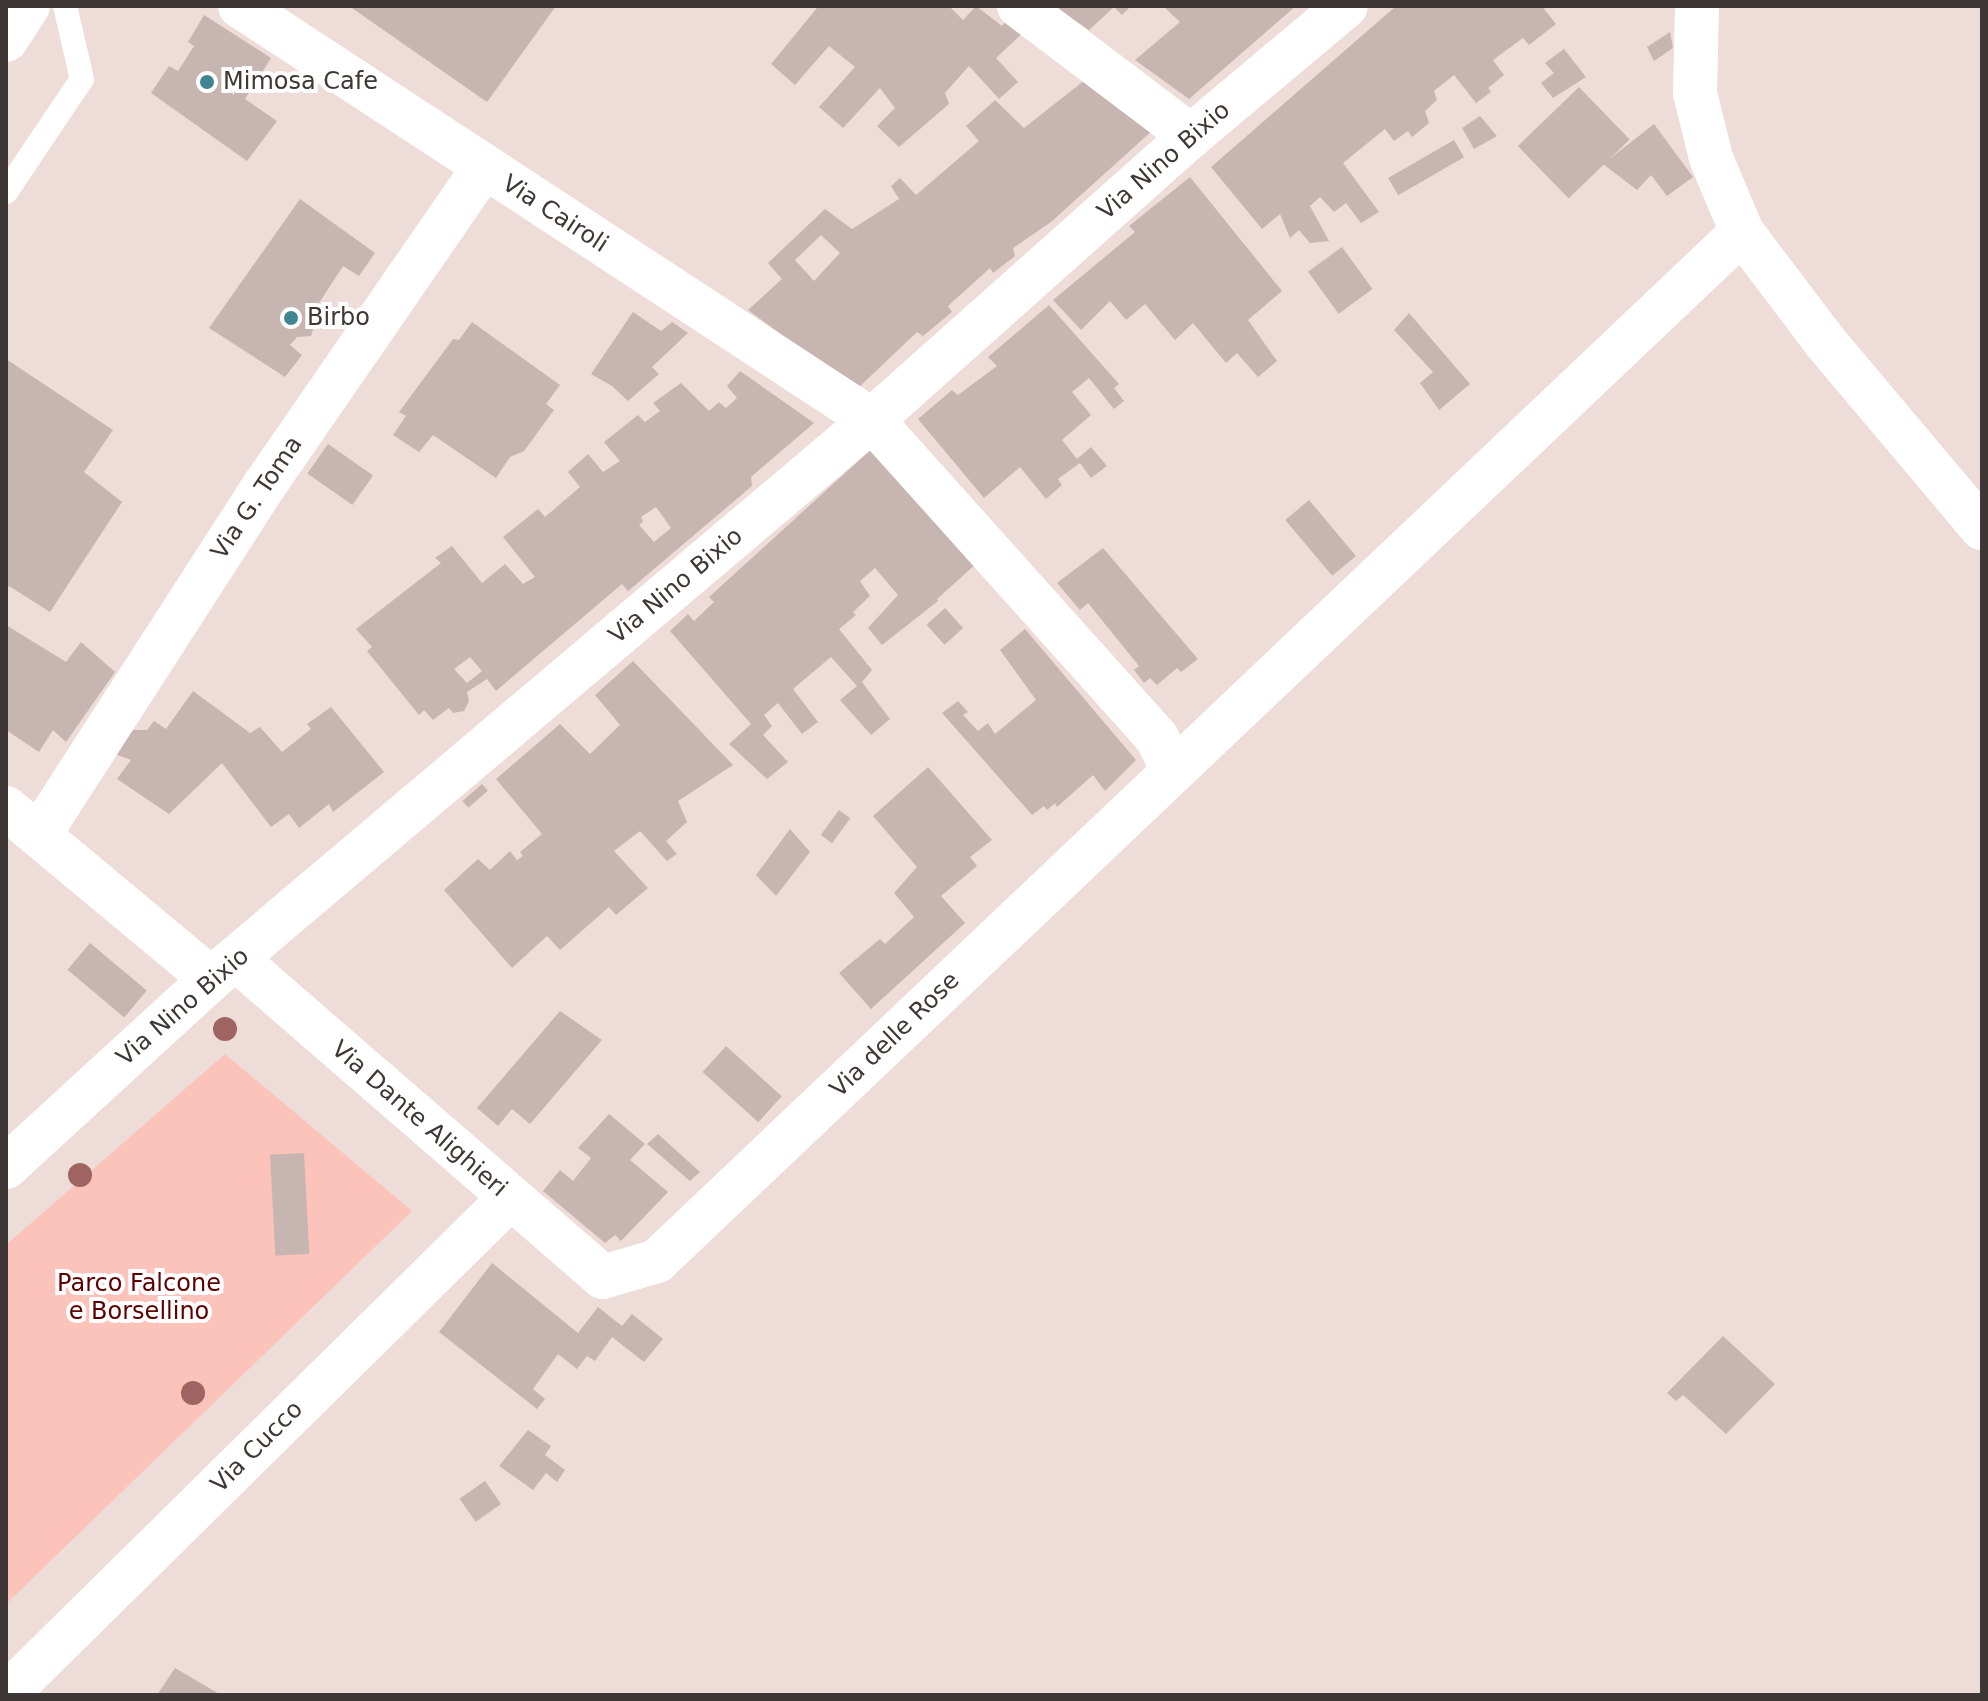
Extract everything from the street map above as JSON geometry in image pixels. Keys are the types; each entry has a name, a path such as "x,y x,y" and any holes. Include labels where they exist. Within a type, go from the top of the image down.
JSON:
{"street":[{"path":"6,40 28,6"},
{"name":"Via Cairoli","path":"240,6 872,420 1157,738 1173,771"},
{"path":"1019,6 1191,136"},
{"name":"Via Nino Bixio","path":"6,1167 224,970 872,420 1191,136 1346,6"},
{"path":"1697,6 1695,93 1711,158 1742,232 1826,343 1982,528"},
{"name":"Via G. Toma","path":"39,835 264,486 484,167"},
{"name":"Via delle Rose","path":"603,1277 657,1261 1742,232"},
{"name":"Via Dante Alighieri","path":"6,808 224,970 603,1277"},
{"name":"Via Cucco","path":"6,1695 509,1199"}],"lane":[{"path":"6,192 82,79 65,6"}],"green space":[{"name":"Parco Falcone e Borsellino","path":"225,1054 412,1211 6,1604 6,1245"}],"building":[{"path":"349,6 556,6 487,102"},
{"path":"812,6 949,6 963,20 976,6 1002,26 1009,17 1026,30 996,58 1018,82 999,99 969,66 945,93 949,104 899,147 877,126 895,108 880,88 843,128 819,107 855,67 829,46 795,85 771,64 817,8"},
{"path":"1054,6 1131,6 1122,15 1114,7 1089,30"},
{"path":"1163,6 1296,6 1189,99 1135,60 1180,22"},
{"path":"1396,6 1548,6 1544,9 1556,24 1529,45 1523,38 1493,60 1504,75 1488,88 1491,92 1476,103 1454,75 1434,91 1437,100 1425,111 1429,123 1412,137 1408,131 1394,141 1385,129 1343,163 1379,212 1361,223 1346,203 1334,212 1320,197 1310,206 1329,241 1310,243 1299,230 1290,238 1280,214 1262,229 1211,167"},
{"name":"Mimosa Cafe","path":"204,15 271,58 245,99 277,121 247,161 151,93 169,66 178,71 194,46 188,42"},
{"path":"1670,32 1673,48 1654,61 1647,47"},
{"path":"1564,49 1586,77 1553,98 1541,83 1554,73 1545,63"},
{"path":"1090,76 1153,130 1051,222 1013,248 1015,256 993,273 990,268 948,306 952,312 923,336 917,332 856,390 748,310 782,279 768,263 825,209 852,229 899,199 891,186 900,178 916,195 979,141 966,126 995,100 1024,128","holes":["821,235 840,253 814,281 795,260"]},
{"path":"1579,87 1630,140 1569,199 1518,146"},
{"path":"1480,116 1497,136 1474,149 1462,128"},
{"path":"1654,124 1693,177 1667,196 1651,175 1637,190 1603,164"},
{"path":"1454,140 1464,157 1398,195 1388,178"},
{"path":"1190,177 1282,291 1248,320 1277,361 1258,377 1237,353 1226,363 1193,323 1175,340 1145,304 1126,320 1110,301 1081,330 1053,300 1135,232 1129,226"},
{"path":"300,199 375,253 359,276 343,266 310,317 314,326 311,336 297,337 290,345 302,355 285,377 209,328"},
{"path":"1342,247 1373,289 1339,314 1308,272"},
{"path":"1049,305 1119,384 1114,388 1124,401 1114,409 1089,378 1072,392 1091,415 1062,440 1077,459 1091,447 1107,466 1091,478 1080,463 1058,479 1062,485 1046,499 1020,467 984,498 918,419 952,390 958,395 997,366 988,357"},
{"path":"633,312 661,331 672,322 688,333 652,367 659,374 628,401 612,386 591,374"},
{"path":"1409,313 1470,384 1439,410 1420,383 1433,372 1394,330"},
{"path":"472,322 560,385 546,404 554,410 524,451 510,457 496,478 433,435 419,452 393,435 406,416 399,412 453,339 459,340"},
{"path":"6,359 113,430 84,472 122,502 50,612 9,586 6,590"},
{"path":"740,371 814,423 751,477 752,486 628,591 622,584 496,691 487,679 467,692 469,701 464,711 453,713 449,708 433,720 424,710 419,715 367,651 372,647 356,629 441,563 435,558 452,546 482,583 505,564 523,584 535,577 503,537 538,509 545,517 580,487 568,472 588,454 603,472 620,461 604,442 638,415 645,422 660,411 653,403 681,383 709,411 719,402 726,408 737,398 727,386","holes":["656,507 671,528 654,542 639,525 643,522 641,517","470,657 482,671 467,683 454,669"]},
{"path":"328,444 373,476 352,505 307,473"},
{"path":"876,445 977,563 938,601 882,645 868,628 898,595 875,568 860,581 870,596 853,612 856,615 839,629 872,670 862,682 890,719 871,735 840,700 857,686 831,657 793,689 818,722 802,734 778,703 764,715 772,726 763,735 788,762 767,779 729,744 751,724 670,631 688,614 694,621 714,602 709,597"},
{"path":"1309,500 1356,556 1332,576 1285,520"},
{"path":"1103,548 1198,659 1181,672 1177,668 1157,685 1150,678 1144,683 1134,670 1139,666 1088,603 1080,610 1057,583"},
{"path":"945,608 963,628 944,645 926,625"},
{"path":"6,625 66,662 81,642 115,672 66,742 53,730 39,752 6,730"},
{"path":"1025,629 1136,760 1105,791 1093,775 1057,807 1055,803 1047,810 1044,806 1032,815 942,713 958,701 968,712 963,715 978,731 988,723 995,734 1036,700 1000,650"},
{"path":"633,661 733,765 678,801 687,822 666,841 677,854 667,861 640,831 614,851 648,888 616,915 609,907 560,950 547,936 512,968 444,890 478,859 490,870 510,851 517,860 523,856 520,852 542,834 496,779 560,724 590,754 620,725 595,695"},
{"path":"193,691 250,733 260,727 282,752 311,729 307,724 331,707 384,772 333,812 329,804 299,828 289,814 271,827 222,763 169,814 117,779 131,760 115,754 133,730 147,730 154,721 166,729"},
{"path":"928,767 992,840 970,857 977,866 941,896 965,923 871,1009 839,973 880,939 885,944 914,917 894,893 917,867 873,816"},
{"path":"482,784 488,791 468,808 462,801"},
{"path":"839,810 850,818 832,843 821,835"},
{"path":"790,829 810,852 776,896 756,875"},
{"path":"90,943 147,991 124,1017 68,970"},
{"path":"560,1011 602,1040 530,1124 512,1109 498,1126 477,1108"},
{"path":"726,1046 782,1096 758,1122 703,1072"},
{"path":"609,1114 645,1144 630,1160 668,1192 621,1241 615,1235 605,1243 543,1191 560,1170 573,1181 591,1158 578,1148"},
{"path":"658,1134 700,1172 690,1181 647,1144"},
{"path":"304,1153 309,1254 275,1256 270,1155"},
{"path":"492,1263 578,1333 598,1307 622,1326 632,1314 663,1339 644,1362 612,1337 595,1361 587,1356 577,1369 558,1354 533,1389 545,1399 537,1409 439,1332"},
{"path":"1723,1336 1775,1384 1726,1434 1683,1395 1676,1401 1667,1393"},
{"path":"528,1430 551,1446 545,1455 565,1470 557,1482 546,1473 533,1490 499,1466"},
{"path":"485,1481 501,1504 476,1522 460,1499"},
{"path":"175,1668 221,1695 157,1695"}],"place":[{"name":"Mimosa Cafe","path":"207,82"},
{"name":"Birbo","path":"291,318"}]}
